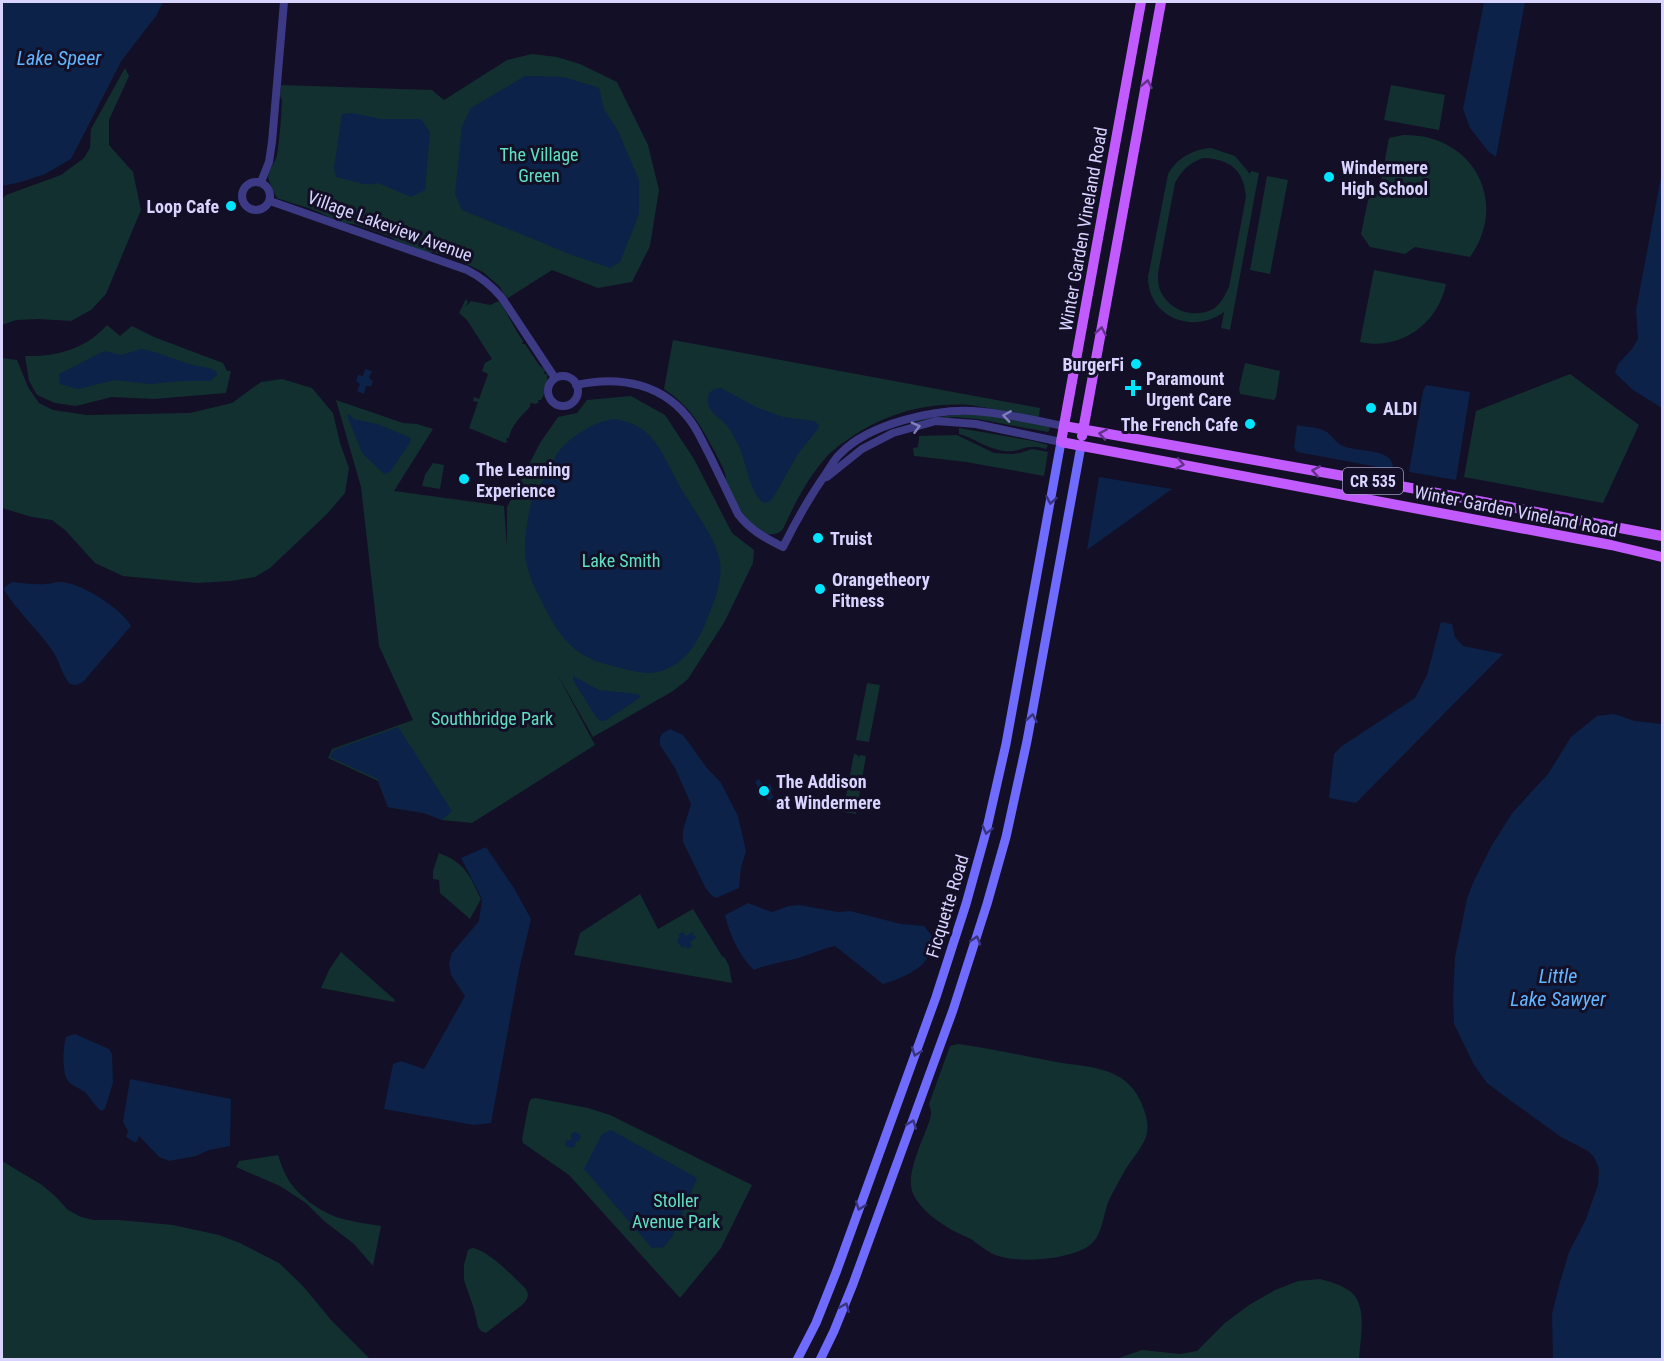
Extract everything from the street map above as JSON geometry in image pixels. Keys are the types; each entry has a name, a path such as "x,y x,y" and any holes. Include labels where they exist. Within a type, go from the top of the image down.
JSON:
{"main road":[{"name":"Winter Garden Vineland Road","path":"1141,2 1061,442 1611,545 1662,557"},
{"name":"Winter Garden Vineland Road","path":"1081,446 1161,2"},
{"path":"1064,426 1083,430"},
{"name":"Winter Garden Vineland Road","path":"1083,430 1411,488 1662,536"},
{"name":"Ficquette Road","path":"797,1359 816,1323 833,1280 936,997 966,904 986,832 1008,736 1061,442"},
{"name":"Ficquette Road","path":"820,1359 853,1284 953,1010 987,904 1006,837 1027,741 1081,446"}],"street":[{"path":"261,182 272,142 284,2"},
{"path":"261,182 270,190 270,201 263,209 249,208 242,195 244,188 250,183 261,182"},
{"name":"Village Lakeview Avenue","path":"270,201 477,275 492,286 502,298 555,378"},
{"path":"565,376 572,379 576,385 578,390 575,399 567,405 557,405 548,394 549,385 555,378 565,376"},
{"path":"576,385 602,380 629,382 654,391 673,403 692,422 744,522 756,533 783,547 817,486 841,453 862,436 890,424 928,414 972,411 1064,426"},
{"path":"817,486 862,449 893,433 936,421 976,424 1061,442"}],"green space":[{"name":"The Village Green","path":"532,54 557,57 580,64 617,82 648,145 659,190 650,246 632,282 598,288 552,270 508,298 500,287 483,272 462,262 433,252 429,253 391,237 354,224 337,221 311,209 277,198 268,177 278,148 281,85 432,90 444,100 507,60"},
{"path":"125,68 129,76 109,120 109,145 133,172 141,210 106,294 91,310 71,321 16,320 2,325 2,199 6,195 61,175 84,158 90,148 91,129"},
{"path":"1391,85 1445,95 1439,130 1384,120"},
{"path":"1403,135 1427,137 1448,145 1465,158 1477,174 1485,193 1486,214 1481,236 1470,257 1415,247 1405,254 1370,247 1361,234 1368,200 1379,192 1389,138"},
{"path":"1211,148 1235,156 1250,174 1251,171 1259,173 1230,330 1221,328 1224,312 1212,319 1199,322 1186,322 1174,318 1155,303 1150,291 1148,277 1168,174 1181,159 1192,152","holes":["1203,158 1228,164 1239,173 1246,197 1229,287 1221,302 1213,309 1189,313 1174,307 1162,295 1158,273 1175,183 1183,171 1194,162"]},
{"path":"1267,176 1288,180 1270,274 1250,270"},
{"path":"1374,270 1446,284 1442,298 1426,322 1403,338 1375,344 1360,342"},
{"path":"466,299 468,302 465,307 471,301 490,305 499,301 523,341 522,344 525,344 545,370 544,374 547,374 546,388 541,400 538,400 536,404 530,403 530,407 514,425 505,443 469,428 478,402 473,401 474,397 479,399 488,374 482,371 485,363 492,359 467,320 459,313"},
{"path":"107,325 120,336 132,326 154,337 223,363 227,371 231,371 226,393 154,399 112,397 76,406 55,403 37,395 29,381 25,356 48,355 70,350 90,340"},
{"path":"673,340 1040,408 1039,417 970,405 953,405 921,408 876,423 831,452 806,485 783,529 778,533 767,534 752,524 736,503 725,473 700,426 688,410 664,389"},
{"path":"2,358 17,360 28,387 39,403 53,410 87,415 190,413 232,403 261,382 282,379 312,388 333,413 349,468 345,493 327,514 270,568 255,577 197,583 123,576 95,563 65,530 52,520 2,508"},
{"path":"1245,363 1280,371 1274,400 1240,394"},
{"path":"1570,374 1639,425 1603,503 1464,477 1476,411"},
{"name":"Southbridge Park","path":"631,396 665,415 694,459 732,533 754,550 753,563 725,621 688,679 673,691 593,737 556,672 595,745 472,823 442,820 424,813 388,807 378,781 328,758 332,749 413,720 379,646 361,487 336,400 403,423 433,429 394,491 504,506 507,547 507,507 540,443 558,417 577,413 587,400"},
{"path":"984,414 1049,426 1050,429 1048,432 955,417 903,424 904,422 954,415"},
{"path":"959,428 1048,445 1046,449 1034,447 1012,451 998,450 959,434"},
{"path":"957,435 994,453 1011,454 1032,449 1048,452 1044,476 966,462 914,456 913,448 918,447 919,436"},
{"path":"433,463 444,465 440,489 422,486 425,475"},
{"path":"867,683 880,685 869,742 856,740"},
{"path":"854,754 859,758 860,755 866,756 856,814 843,812"},
{"path":"439,853 461,865 481,899 470,919 440,893 439,880 433,879"},
{"path":"640,894 658,929 693,909 725,958 732,983 574,955 580,933"},
{"path":"341,952 395,1000 394,1002 321,988"},
{"path":"958,1044 1103,1070 1125,1081 1134,1090 1145,1113 1147,1133 1111,1196 1098,1236 1090,1245 1060,1257 1022,1260 997,1256 942,1224 924,1209 915,1197 911,1177 930,1117 929,1104 950,1046"},
{"name":"Stoller Avenue Park","path":"531,1099 588,1108 610,1115 752,1185 721,1248 680,1298 569,1175 523,1143 529,1103"},
{"path":"278,1155 289,1181 313,1205 335,1217 381,1226 373,1266 354,1244 324,1221 306,1203 280,1186 236,1167 239,1161"},
{"path":"2,1161 42,1185 68,1210 81,1217 94,1220 173,1225 219,1235 279,1263 370,1359 2,1359"},
{"path":"472,1248 485,1253 500,1265 526,1289 528,1294 527,1300 522,1305 486,1333 478,1327 464,1280 464,1265 468,1250"},
{"path":"1320,1279 1344,1287 1351,1292 1360,1306 1362,1324 1359,1359 1116,1359 1142,1350 1180,1354 1197,1351 1225,1323 1249,1305 1275,1290 1298,1281"}],"water":[{"name":"Lake Speer","path":"2,2 163,2 156,16 122,60 71,159 45,174 2,186"},
{"path":"1484,2 1525,2 1496,157 1488,151 1470,128 1463,109"},
{"path":"525,76 564,77 599,88 604,109 618,131 639,180 639,214 620,262 610,268 462,210 455,194 462,126 471,108"},
{"path":"352,113 381,119 421,119 430,132 425,190 411,197 378,183 363,184 336,177 334,168 342,114"},
{"path":"1662,172 1662,408 1633,390 1615,373 1618,364 1638,339 1636,310"},
{"path":"141,349 211,369 217,372 217,375 210,381 150,384 115,380 78,389 60,384 59,374 104,351 122,355"},
{"path":"365,369 372,371 369,378 373,381 371,386 366,386 364,394 357,391 360,384 356,381 358,375 363,376"},
{"path":"1426,385 1470,392 1456,480 1409,472"},
{"path":"721,388 756,407 783,417 814,421 819,425 798,454 769,502 764,503 755,492 738,444 723,421 712,412 709,406 709,394"},
{"path":"349,414 354,419 377,424 409,437 411,440 409,444 390,472 384,474 362,453 347,415"},
{"name":"Lake Smith","path":"613,419 637,426 654,441 708,532 719,557 720,579 717,594 696,642 684,658 676,664 652,673 604,664 574,649 548,614 528,571 526,558 526,535 532,501 557,454 582,431"},
{"path":"1297,425 1327,432 1343,446 1380,453 1391,460 1393,466 1389,469 1297,452 1294,447"},
{"path":"1099,477 1172,489 1087,550"},
{"path":"12,582 48,584 60,582 78,586 109,604 131,626 83,682 76,685 70,684 52,650 4,590"},
{"path":"1441,622 1452,624 1455,637 1463,646 1503,654 1356,803 1329,798 1334,754 1342,746 1415,698 1427,675"},
{"path":"573,676 599,690 638,694 641,697 605,721 601,721 596,717 573,680"},
{"name":"Little Lake Sawyer","path":"1614,714 1635,721 1662,724 1662,1359 1553,1359 1552,1314 1569,1252 1586,1219 1598,1185 1599,1169 1594,1157 1588,1151 1561,1137 1487,1083 1474,1065 1454,1024 1455,957 1467,899 1473,883 1492,845 1513,812 1548,774 1571,737 1597,716"},
{"path":"398,727 452,811 442,820 424,813 388,807 378,779 330,757 334,750"},
{"path":"670,729 683,735 721,783 738,816 746,851 739,888 716,898 705,887 683,842 683,830 691,804 675,768 660,745 662,734"},
{"name":"The Addison at Windermere","path":"759,779 763,786 770,784 773,790 770,792 774,797 769,801 765,796 759,797 756,792 759,789 755,782"},
{"path":"486,847 514,888 531,919 519,970 491,1123 474,1125 384,1109 393,1064 401,1061 424,1069 465,996 451,975 449,963 452,953 479,921 482,899 461,858"},
{"path":"748,903 772,912 800,905 838,912 850,911 901,924 924,926 932,936 929,951 926,960 918,968 883,984 835,946 754,970 736,945 725,915"},
{"path":"683,932 686,936 692,932 696,938 690,942 692,946 687,949 678,943 680,937 678,935"},
{"path":"75,1034 109,1049 112,1054 113,1083 105,1109 101,1111 86,1093 70,1083 65,1074 66,1037"},
{"path":"130,1079 231,1099 230,1146 169,1161 159,1157 139,1136 136,1143 126,1137 128,1131 123,1122"},
{"path":"611,1130 697,1178 672,1237 664,1247 652,1248 584,1169 602,1134"},
{"path":"574,1132 581,1136 579,1141 572,1148 566,1146 565,1143 571,1140 571,1134"}],"place":[{"name":"Windermere High School","path":"1329,177"},
{"name":"Loop Cafe","path":"231,206"},
{"name":"BurgerFi","path":"1136,364"},
{"name":"Paramount Urgent Care","path":"1133,388"},
{"name":"ALDI","path":"1371,408"},
{"name":"The French Cafe","path":"1250,424"},
{"name":"The Learning Experience","path":"464,479"},
{"name":"Truist","path":"818,538"},
{"name":"Orangetheory Fitness","path":"820,589"},
{"name":"The Addison at Windermere","path":"764,791"}]}
